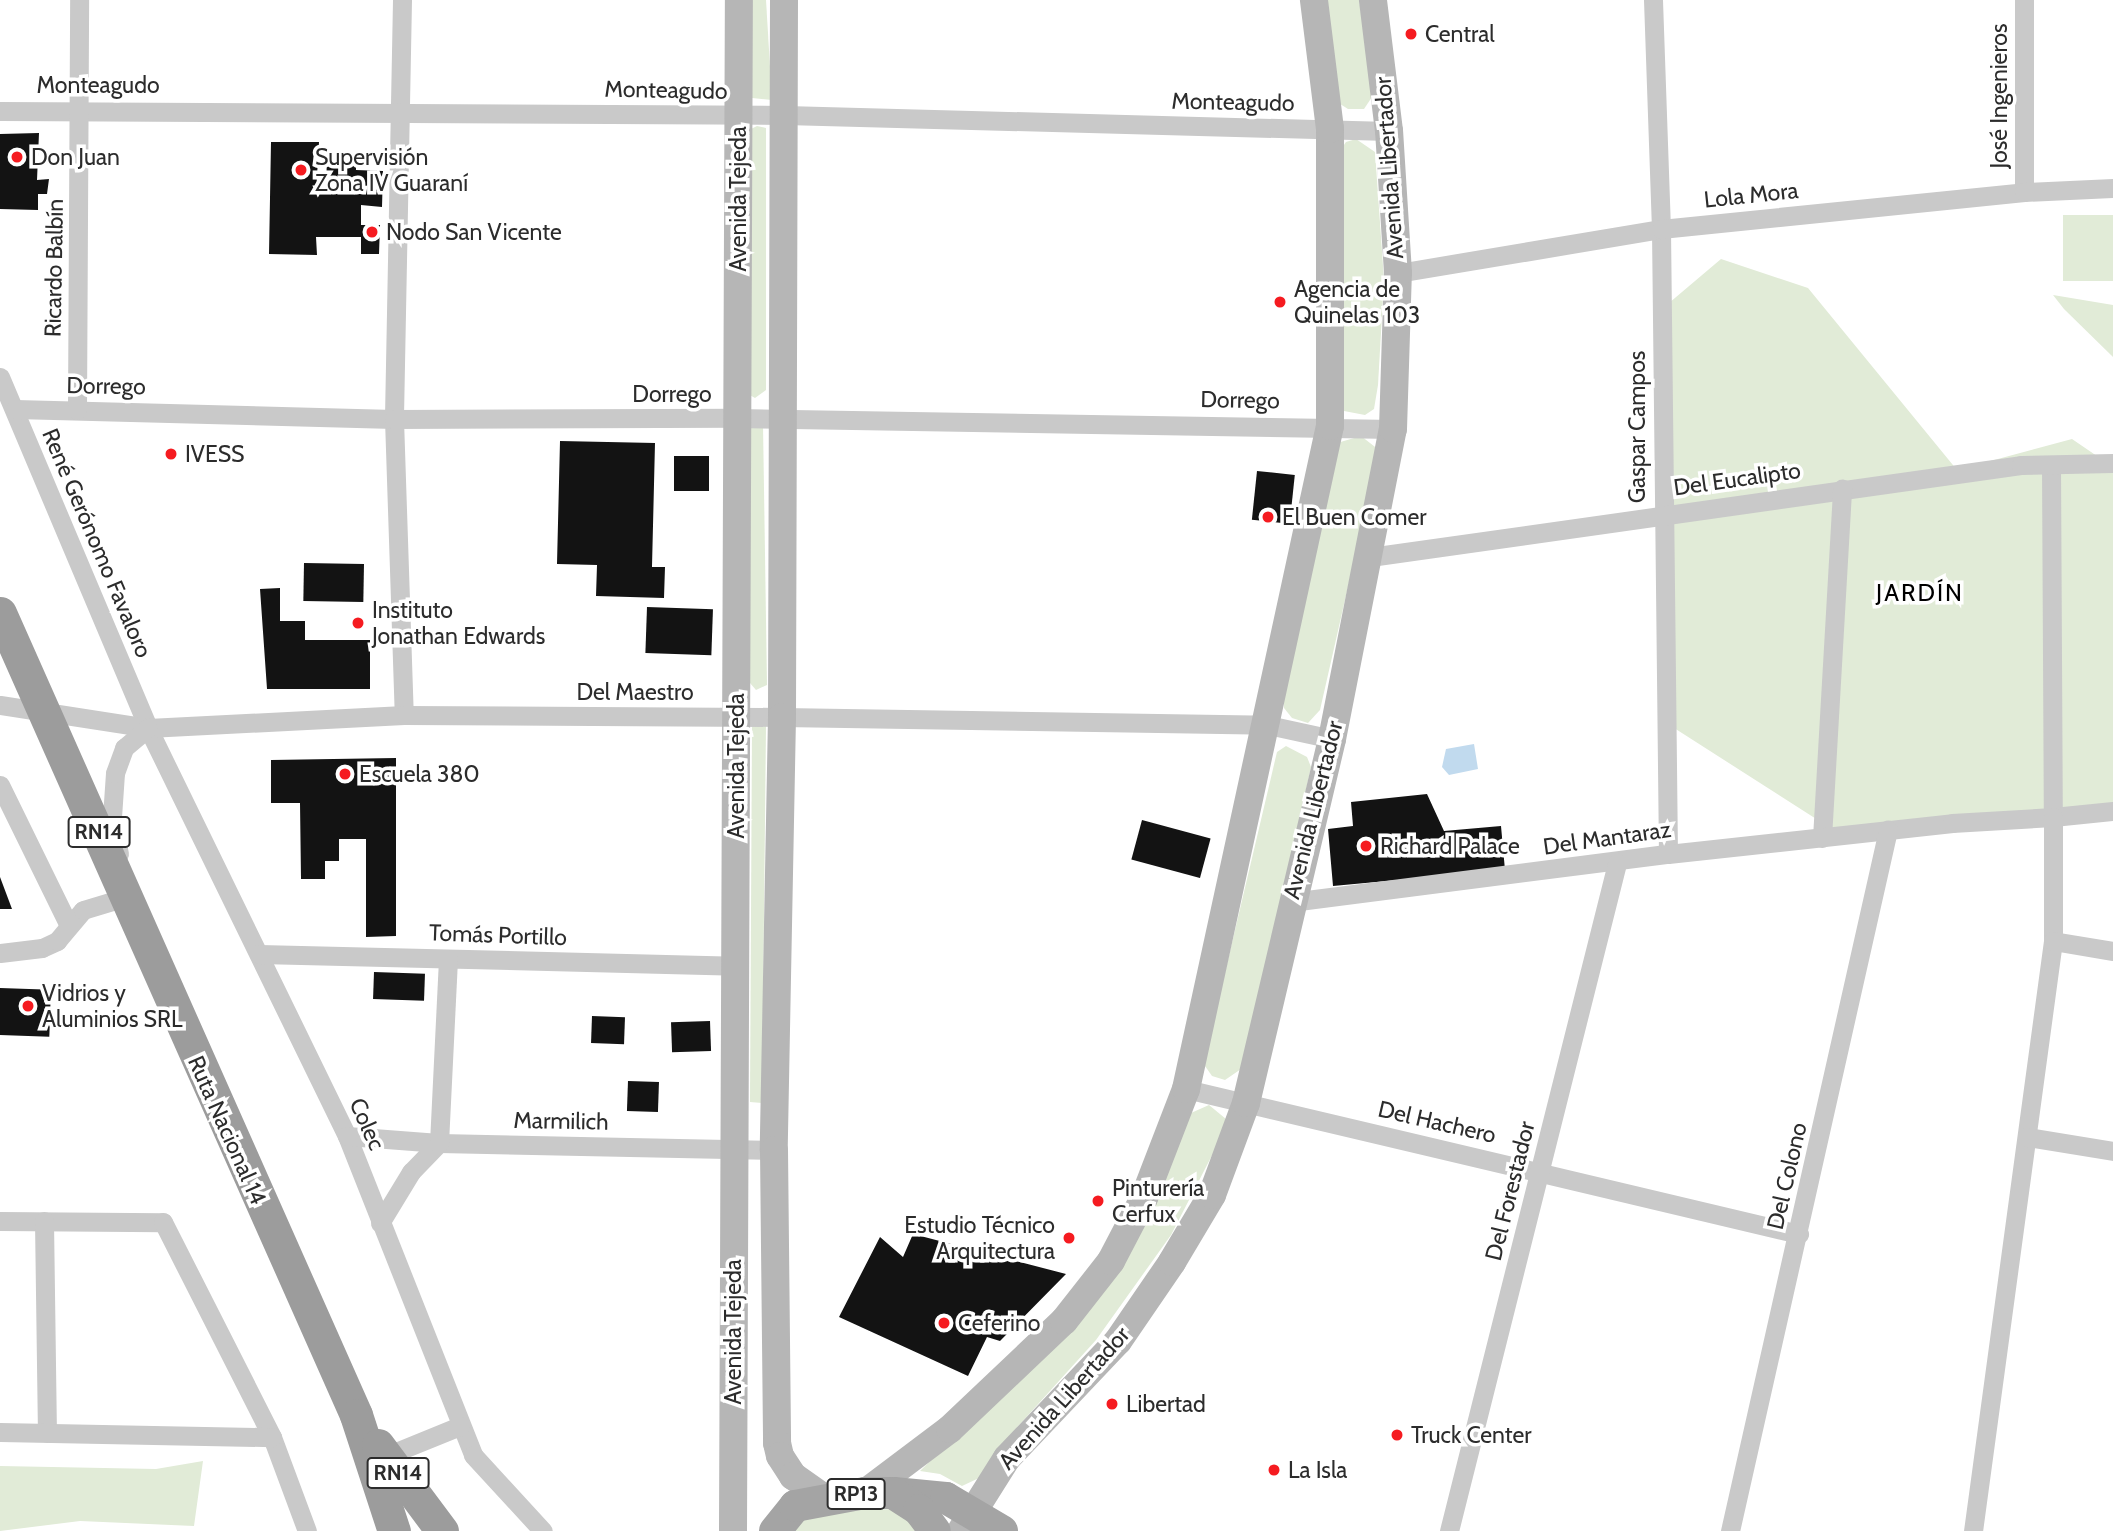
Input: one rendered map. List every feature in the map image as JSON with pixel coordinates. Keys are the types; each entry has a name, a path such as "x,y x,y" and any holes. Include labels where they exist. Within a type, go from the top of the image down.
{"highway":[{"name":"Ruta Nacional 14","path":"0,613 356,1415 394,1531"},
{"name":"Ruta Nacional 14","path":"356,1415 442,1531"}],"main road":[{"name":"Avenida Tejeda","path":"733,1531 739,0"},
{"name":"Avenida Tejeda","path":"784,0 780,419 782,717 774,1150 777,1443 780,1456 793,1476 825,1498"},
{"path":"879,1493 1065,1321 1116,1251 1144,1198 1186,1089 1268,725 1330,426 1330,129 1314,0"},
{"name":"Avenida Libertador","path":"966,1521 1007,1458 1118,1341 1172,1262 1212,1195 1246,1103 1291,902 1332,739 1393,429 1398,273 1389,131 1373,0"},
{"name":"RP13","path":"879,1493 919,1510 935,1531"},
{"name":"RP13","path":"774,1526 795,1506 825,1498 879,1493 946,1498 966,1521 1002,1531"}],"street":[{"name":"Ricardo Balbín","path":"77,410 81,108 79,0"},
{"path":"402,0 394,419 404,715"},
{"name":"Gaspar Campos","path":"1653,0 1661,229 1662,513 1668,854"},
{"name":"José Ingenieros","path":"2024,0 2024,192"},
{"name":"Monteagudo","path":"0,111 81,108 785,115 1389,131"},
{"name":"Lola Mora","path":"1398,273 1661,229 2024,192 2113,188"},
{"name":"René Gerónomo Favaloro","path":"0,377 148,728"},
{"name":"Dorrego","path":"15,409 394,419 737,418 1393,429"},
{"name":"Del Eucalipto","path":"1370,556 1842,489 2051,465 2113,463"},
{"path":"1973,1531 2053,941 2051,465"},
{"path":"1822,838 1842,489"},
{"name":"Del Maestro","path":"0,705 46,715 148,728 404,715 782,717 1268,725 1332,739"},
{"path":"0,953 42,948 57,941 68,924 83,910 125,895 112,817 115,773 124,748 148,728"},
{"name":"Colec","path":"148,728 347,1136 473,1455 543,1531"},
{"path":"0,785 68,924"},
{"name":"Del Mantaraz","path":"1291,902 1617,863 1668,854 1888,830 2113,811"},
{"name":"Del Colono","path":"1730,1531 1888,830"},
{"name":"Del Forestador","path":"1449,1531 1617,863"},
{"path":"2053,941 2113,951"},
{"name":"Tomás Portillo","path":"258,954 736,967"},
{"path":"380,1223 411,1172 439,1143 448,958"},
{"name":"Del Hachero","path":"1186,1089 1799,1234"},
{"name":"Marmilich","path":"347,1136 439,1143 774,1150"},
{"path":"2027,1137 2113,1151"},
{"path":"0,1221 163,1222 272,1437 307,1531"},
{"path":"44,1221 47,1433"},
{"path":"386,1456 460,1426"},
{"path":"0,1433 272,1437"}],"green space":[{"path":"751,0 766,0 772,100 752,98"},
{"path":"1325,0 1359,0 1374,94 1364,109 1348,109 1337,102"},
{"path":"757,126 766,128 766,390 755,398 748,394 749,130"},
{"path":"1356,139 1375,152 1384,280 1378,385 1374,409 1365,415 1344,411 1340,400 1339,152 1346,142"},
{"path":"2063,215 2113,215 2113,281 2063,281"},
{"path":"1721,259 1808,288 1957,470 2072,439 2113,467 2113,804 1835,831 1671,726 1669,303"},
{"path":"2053,295 2113,305 2113,357 2064,309"},
{"path":"763,424 767,685 756,690 750,683 750,427"},
{"path":"1361,436 1379,450 1320,710 1308,723 1292,718 1284,708 1284,699 1337,443"},
{"path":"752,726 766,726 762,1103 750,1102"},
{"path":"1286,746 1307,757 1311,767 1244,1067 1225,1080 1212,1076 1205,1066 1206,1053 1277,752"},
{"path":"1209,1105 1226,1119 1224,1132 1171,1235 1096,1340 1011,1434 979,1478 962,1486 940,1474 920,1471 1103,1291 1191,1113"},
{"path":"203,1461 194,1526 80,1521 0,1531 0,1466 156,1469"},
{"path":"894,1509 920,1531 792,1531 801,1519 819,1511"}],"water":[{"path":"1474,744 1478,769 1449,775 1442,767 1446,749"}],"building":[{"path":"39,133 37,180 49,179 47,194 38,194 38,210 0,209 0,134"},
{"path":"271,142 319,142 316,193 344,194 343,183 326,182 327,161 336,161 336,154 356,154 356,170 383,171 382,207 361,205 361,225 380,225 379,254 361,254 361,237 316,237 317,255 269,254"},
{"path":"560,441 655,443 652,567 665,567 664,598 596,596 597,565 557,564"},
{"path":"674,456 709,456 709,491 674,491"},
{"path":"1257,471 1295,475 1290,524 1252,520"},
{"path":"304,563 364,564 363,602 303,601"},
{"path":"280,588 280,621 305,621 305,640 370,640 370,689 267,689 260,589"},
{"path":"647,607 713,609 711,655 645,653"},
{"path":"396,758 396,936 366,937 366,839 339,839 339,861 325,861 325,879 301,879 300,803 271,803 271,760"},
{"path":"1427,794 1444,831 1501,826 1505,870 1333,886 1328,829 1353,826 1351,802"},
{"path":"1142,820 1211,838 1200,878 1131,860"},
{"path":"0,877 12,909 0,909"},
{"path":"374,972 425,974 424,1001 373,999"},
{"path":"0,988 51,990 49,1037 0,1035"},
{"path":"592,1016 625,1017 624,1044 591,1043"},
{"path":"710,1021 711,1051 672,1052 671,1022"},
{"path":"628,1081 659,1082 658,1112 627,1111"},
{"path":"913,1234 1066,1274 1000,1341 987,1337 968,1376 839,1317 880,1237 903,1257"}],"place":[{"name":"Central","path":"1411,34"},
{"name":"Don Juan","path":"17,157"},
{"name":"Supervisión Zona IV Guaraní","path":"301,170"},
{"name":"Nodo San Vicente","path":"372,232"},
{"name":"Agencia de Quinelas 103","path":"1280,302"},
{"name":"IVESS","path":"171,454"},
{"name":"El Buen Comer","path":"1268,517"},
{"name":"Instituto Jonathan Edwards","path":"358,623"},
{"name":"Escuela 380","path":"345,774"},
{"name":"Richard Palace","path":"1366,846"},
{"name":"Vidrios y Aluminios SRL","path":"28,1006"},
{"name":"Pinturería Cerfux","path":"1098,1201"},
{"name":"Estudio Técnico Arquitectura","path":"1069,1238"},
{"name":"Ceferino","path":"944,1323"},
{"name":"Libertad","path":"1112,1404"},
{"name":"Truck Center","path":"1397,1435"},
{"name":"La Isla","path":"1274,1470"}],"district":[{"name":"JARDÍN","path":"1920,593"}]}
